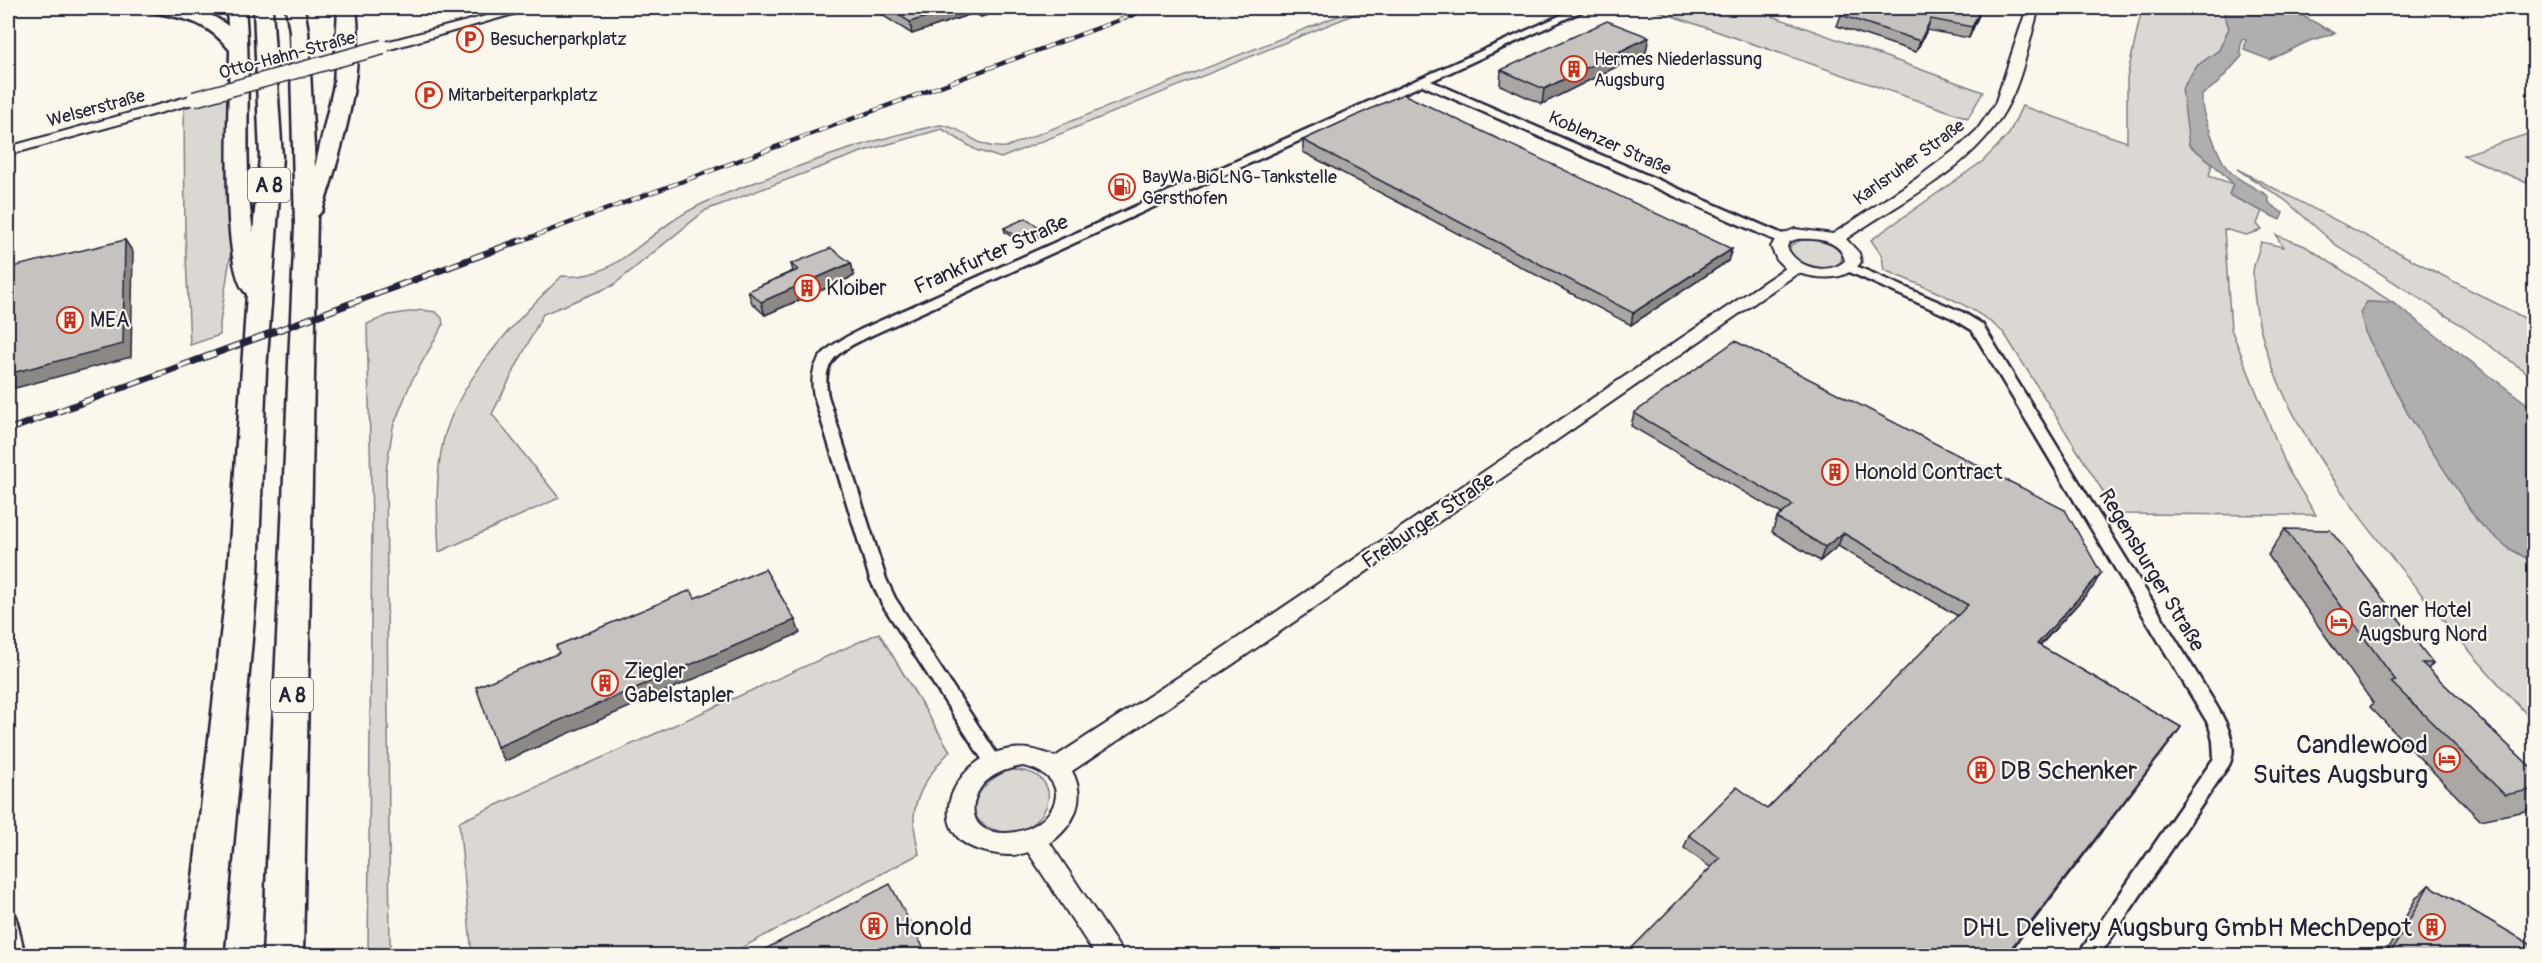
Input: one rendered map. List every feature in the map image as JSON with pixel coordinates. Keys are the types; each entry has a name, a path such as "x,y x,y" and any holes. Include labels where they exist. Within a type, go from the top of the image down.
{"highway":[{"path":"160,8 207,19 224,28 238,48"},
{"path":"236,8 237,140 244,259 260,303"},
{"name":"A 8","path":"203,956 243,574 253,370 271,157 263,8"},
{"name":"A 8","path":"283,956 306,226 299,31 295,8"},
{"path":"306,226 328,163 341,100 349,42 347,8"}],"street":[{"name":"Otto-Hahn-Straße","path":"194,99 529,8"},
{"name":"Frankfurter Straße","path":"993,762 888,600 878,579 821,396 818,376 823,363 835,351 867,332 1584,8"},
{"name":"Karlsruher Straße","path":"1834,240 1959,154 1985,131 2006,93 2033,8"},
{"name":"Koblenzer Straße","path":"1422,81 1783,239"},
{"name":"Welserstraße","path":"8,151 194,99"},
{"path":"1807,234 1834,240 1849,249 1853,256 1849,267 1842,271 1821,273 1797,267 1780,252 1779,247 1783,239 1807,234"},
{"name":"Freiburger Straße","path":"1056,769 1312,599 1797,267"},
{"name":"Regensburger Straße","path":"1849,267 1957,315 1977,327 2217,722 2224,741 2223,760 2087,956"},
{"path":"1023,756 1038,758 1056,769 1067,786 1068,802 1061,817 1050,830 1034,840 1015,845 996,845 980,839 968,829 961,815 960,800 966,785 977,772 993,762 1023,756"},
{"path":"1034,840 1112,956"},
{"path":"8,920 15,956"}],"shaded area":[{"path":"1358,8 1370,8 1001,158 976,150 942,129 864,151 706,210 612,286 543,314 492,414 559,498 439,552 437,510 439,469 443,442 450,419 461,396 491,352 562,276 579,276 610,266 696,207 824,157 893,136 940,125 957,130 986,145 1006,147"},
{"path":"1649,8 1750,8 1983,92 1968,118"},
{"path":"2142,8 2222,8 2229,28 2219,50 2197,66 2189,145 2212,163 2209,176 2233,184 2229,195 2262,211 2257,224 2262,230 2246,235 2224,229 2231,329 2288,470 2316,515 2117,514 2004,333 1962,304 1884,270 1882,256 1871,240 1983,161 2009,134 2022,106 2127,142 2127,78"},
{"path":"2222,8 2243,8 2249,13 2249,8 2288,8 2335,33 2309,41 2270,60 2244,50 2246,40 2242,39 2240,51 2242,56 2218,83 2202,95 2205,118 2224,164 2244,182 2267,195 2270,204 2283,213 2280,220 2229,195 2233,184 2189,145 2182,89 2197,66 2219,50 2229,28"},
{"path":"227,96 226,163 232,245 220,335 190,345 185,233 184,108"},
{"path":"2534,132 2534,186 2463,155"},
{"path":"2237,169 2534,323 2534,378 2461,325 2336,245 2285,200"},
{"path":"2276,235 2305,246 2393,303 2367,302 2508,548 2534,562 2534,722 2485,669 2383,547 2330,475 2306,436 2285,396 2268,355 2257,314 2254,264 2261,242 2283,247"},
{"path":"1801,240 1829,244 1842,255 1840,262 1827,268 1808,265 1800,261 1789,249 1791,245"},
{"path":"2367,302 2393,303 2534,409 2534,562 2508,548 2478,522 2408,414 2365,332 2360,312"},
{"path":"422,310 436,312 442,318 443,325 411,382 393,427 386,471 390,955 368,955 372,520 367,324 389,315"},
{"path":"879,633 950,751 931,774 917,802 914,825 919,854 728,955 552,956 550,949 533,955 472,955 459,822"},
{"path":"1009,770 1030,773 1043,781 1048,793 1046,806 1039,819 1026,828 1011,832 992,829 981,823 975,815 974,806 982,789 990,781"}],"building":[{"path":"887,8 955,8 910,22"},
{"path":"1845,8 1981,8 1972,27 1931,19 1920,41 1841,15"},
{"path":"1607,21 1649,37 1544,89 1501,70"},
{"path":"1403,94 1732,249 1633,313 1303,140"},
{"path":"1026,218 1043,230 1021,240 1004,228"},
{"name":"MEA","path":"125,240 123,344 8,374 8,268"},
{"path":"831,248 851,263 761,302 748,291 798,270 791,264"},
{"name":"DB Schenker","path":"1735,341 2065,510 2101,573 2037,644 2181,727 2005,956 1624,956 1720,858 1689,835 1737,787 1767,809 1968,605 1843,533 1825,547 1777,518 1793,505 1634,413"},
{"path":"2285,529 2330,530 2433,663 2422,663 2535,771 2535,789 2505,795 2391,682 2396,681"},
{"name":"Ziegler Gabelstapler","path":"765,569 795,620 497,747 476,687 559,653 556,646 691,590 695,598"},
{"name":"Honold","path":"890,884 925,951 917,956 752,956"},
{"name":"DHL Delivery Augsburg GmbH MechDepot","path":"2429,885 2535,947 2535,956 2389,956"}],"railway":[{"path":"518,242 1152,8"},
{"path":"8,430 522,240"}],"place":[{"name":"Besucherparkplatz","path":"470,39"},
{"name":"Hermes Niederlassung Augsburg","path":"1574,69"},
{"name":"Mitarbeiterparkplatz","path":"429,95"},
{"name":"BayWa BioLNG-Tankstelle Gersthofen","path":"1122,187"},
{"name":"Kloiber","path":"807,288"},
{"name":"MEA","path":"70,320"},
{"name":"Honold Contract","path":"1835,472"},
{"name":"Garner Hotel Augsburg Nord","path":"2339,622"},
{"name":"Ziegler Gabelstapler","path":"605,683"},
{"name":"Candlewood Suites Augsburg","path":"2447,759"},
{"name":"DB Schenker","path":"1981,770"},
{"name":"Honold","path":"874,926"},
{"name":"DHL Delivery Augsburg GmbH MechDepot","path":"2432,927"}]}
